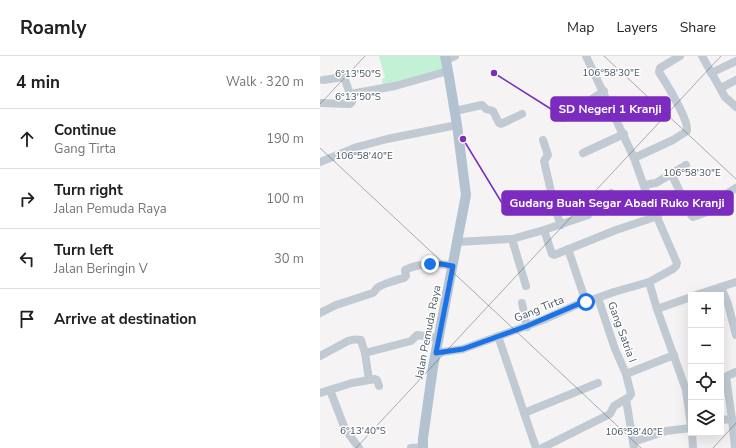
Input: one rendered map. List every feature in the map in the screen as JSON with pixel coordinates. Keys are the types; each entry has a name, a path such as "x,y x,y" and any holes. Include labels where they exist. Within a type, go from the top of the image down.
{"main road":[{"name":"Jalan Pemuda Raya","path":"423,447 432,374 466,195 458,125 448,71 448,57"}],"street":[{"path":"544,230 553,255 616,230 658,216 645,188 624,134 586,56"},
{"path":"634,158 673,140 687,131 688,126 684,117 660,72 660,68 680,56"},
{"path":"702,56 725,97 736,107"},
{"path":"712,72 736,60"},
{"path":"350,94 395,86 448,71"},
{"path":"320,103 350,104 352,102 344,77 323,80"},
{"path":"721,88 736,80"},
{"path":"563,118 604,91"},
{"path":"455,111 482,105 486,109 493,111 501,124 522,114"},
{"path":"320,162 357,146 458,125"},
{"path":"583,153 624,134"},
{"path":"543,140 548,155 544,161 555,209 561,225"},
{"path":"611,193 617,204 686,165"},
{"path":"672,173 693,217 722,206 720,198 736,188"},
{"path":"458,242 512,239 561,225 588,215"},
{"name":"Gang Tirta","path":"436,353 463,349 527,326 576,305 649,282 673,269 677,263 658,216"},
{"path":"512,239 526,286"},
{"path":"568,250 586,302"},
{"path":"320,313 336,305 373,293 378,287 404,278 406,276 405,270 410,267 435,264 453,266"},
{"path":"649,282 674,355 688,387"},
{"path":"705,292 736,282"},
{"path":"721,287 728,304 736,335"},
{"name":"Gang Satria I","path":"598,298 615,349 626,374 631,394 626,399"},
{"path":"657,309 688,298"},
{"path":"522,303 527,326"},
{"path":"365,353 411,341 417,335 439,338"},
{"path":"498,336 536,448"},
{"path":"320,356 353,339 361,340 365,353 369,380"},
{"path":"626,374 674,355"},
{"path":"735,448 726,377 736,372"},
{"path":"320,393 352,383 375,379 377,380 379,386"},
{"path":"524,413 598,383"},
{"path":"330,390 345,429 359,448"},
{"path":"542,448 610,414 614,406 626,399 634,445 666,431 688,427"},
{"path":"724,420 732,419"},
{"path":"692,436 693,448"},
{"path":"411,448 423,447"}],"green space":[{"path":"379,56 443,56 446,70 383,87 382,79 385,78"}],"place":[{"name":"SD Negeri 1 Kranji","path":"494,73"},
{"name":"Gudang Buah Segar Abadi Ruko Kranji","path":"463,139"}],"route":[{"path":"430,264 453,266 436,353 463,349 510,333 586,302"}]}
